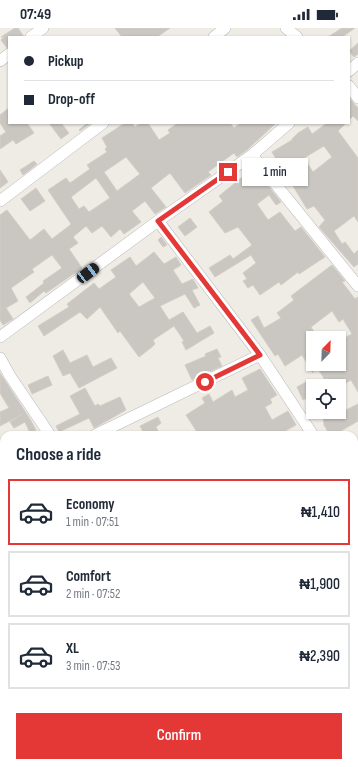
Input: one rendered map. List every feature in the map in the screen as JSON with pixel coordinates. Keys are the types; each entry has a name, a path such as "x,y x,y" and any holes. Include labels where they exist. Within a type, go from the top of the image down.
{"street":[{"path":"32,36 43,28"},
{"path":"215,36 225,28"},
{"path":"286,28 296,36"},
{"path":"350,70 358,63"},
{"path":"350,87 358,98"},
{"path":"0,201 102,124"},
{"path":"0,337 158,221 252,155 288,124"},
{"path":"252,155 358,286"},
{"path":"158,221 260,355 310,431"},
{"path":"103,431 260,355"},
{"path":"0,358 10,376 47,431"}],"building":[{"path":"15,28 18,28 23,36 8,36 7,48 1,40 4,37 1,37"},
{"path":"115,28 170,28 158,36 121,36"},
{"path":"342,28 355,28 343,36 330,36"},
{"path":"358,43 358,54 354,57 350,50"},
{"path":"350,99 358,108 358,121 353,116 350,119"},
{"path":"8,109 8,124 28,124 34,133 16,144 13,140 0,149 0,136 6,132 0,123 0,115"},
{"path":"50,124 62,124 69,133 61,139"},
{"path":"86,124 90,124 80,131 79,130"},
{"path":"123,124 133,124 135,127 140,124 149,124 159,140 170,133 168,130 177,124 231,124 234,128 240,124 275,124 248,149 237,157 234,153 208,172 211,175 185,193 170,173 151,188 166,207 155,214 145,201 132,211 141,222 124,234 120,229 111,237 102,226 92,233 86,226 73,237 78,243 69,249 82,268 46,293 44,291 30,303 26,297 44,283 43,281 62,268 52,255 32,269 34,272 11,288 18,301 6,308 13,319 3,325 0,320 0,215 7,210 30,240 44,229 52,239 71,224 48,190 66,178 70,183 90,169 87,165 107,152 105,149 107,147 102,138","holes":["126,157 140,174 117,191 104,172","96,178 110,198 89,212 84,206 79,209 71,197"]},
{"path":"326,124 345,124 338,131 358,158 358,222 354,216 334,231 342,244 345,242 354,254 358,250 358,264 354,267 319,227 325,220 314,206 307,209 290,181 285,184 280,179 286,176 272,152 292,140 298,133 308,127 312,134","holes":["324,146 332,157 313,172 304,158"]},
{"path":"34,161 37,164 23,175 20,170"},
{"path":"0,170 8,182 0,188"},
{"path":"251,170 255,175 258,173 281,202 276,205 269,195 257,204 268,220 280,212 295,231 301,227 325,257 299,274 298,272 281,285 279,282 260,295 253,285 248,288 243,281 247,279 243,273 256,263 251,255 215,277 209,268 230,255 233,259 252,245 238,227 225,233 209,212 223,201 219,196"},
{"path":"36,188 45,201 30,211 21,199"},
{"path":"190,218 197,227 185,236 178,227"},
{"path":"161,237 167,245 163,247 158,240"},
{"path":"154,252 164,264 176,257 181,265 173,270 182,284 193,279 198,288 192,290 200,305 194,308 185,294 160,306 169,320 183,312 197,333 210,326 214,333 186,350 182,342 184,341 174,326 153,340 155,344 139,357 120,331 118,333 100,307 87,319 80,312 44,336 38,326 69,307 67,304 94,283 99,289 116,277 111,270 130,257 136,266","holes":["143,282 155,298 139,307 129,294"]},
{"path":"332,265 345,281 342,282 355,299 358,297 358,392 351,380 346,383 346,379 324,379 319,371 346,371 346,337 352,334 343,319 339,322 332,311 311,327 314,331 306,331 306,362 302,355 285,366 278,354 275,356 251,320 258,316 264,328 281,318 277,313 294,300 291,296"},
{"path":"217,349 221,357 218,358 222,366 192,380 185,365 206,356 205,354"},
{"path":"63,350 70,363 87,355 93,367 111,358 117,368 79,388 70,373 63,376 53,356"},
{"path":"260,369 277,395 270,399 272,403 265,407 272,420 288,411 296,425 285,431 196,431 186,415 205,403 202,398 209,394 213,402 232,390 235,397 248,390 242,378"},
{"path":"0,373 36,430 29,431 25,422 14,428 10,422 21,415 0,426 0,412 9,408 0,393"},
{"path":"48,376 52,385 32,394 28,385"},
{"path":"306,382 306,398 303,400 297,387"},
{"path":"85,388 95,406 98,404 100,406 120,397 126,410 94,428 89,418 58,431 56,426 80,414 70,396"},
{"path":"358,404 358,421 341,431 328,431 324,425 324,419 346,419 346,410"},
{"path":"158,417 161,423 156,427 158,431 143,431 140,426"}],"route":[{"path":"205,382 260,355 158,221 228,172"}]}
